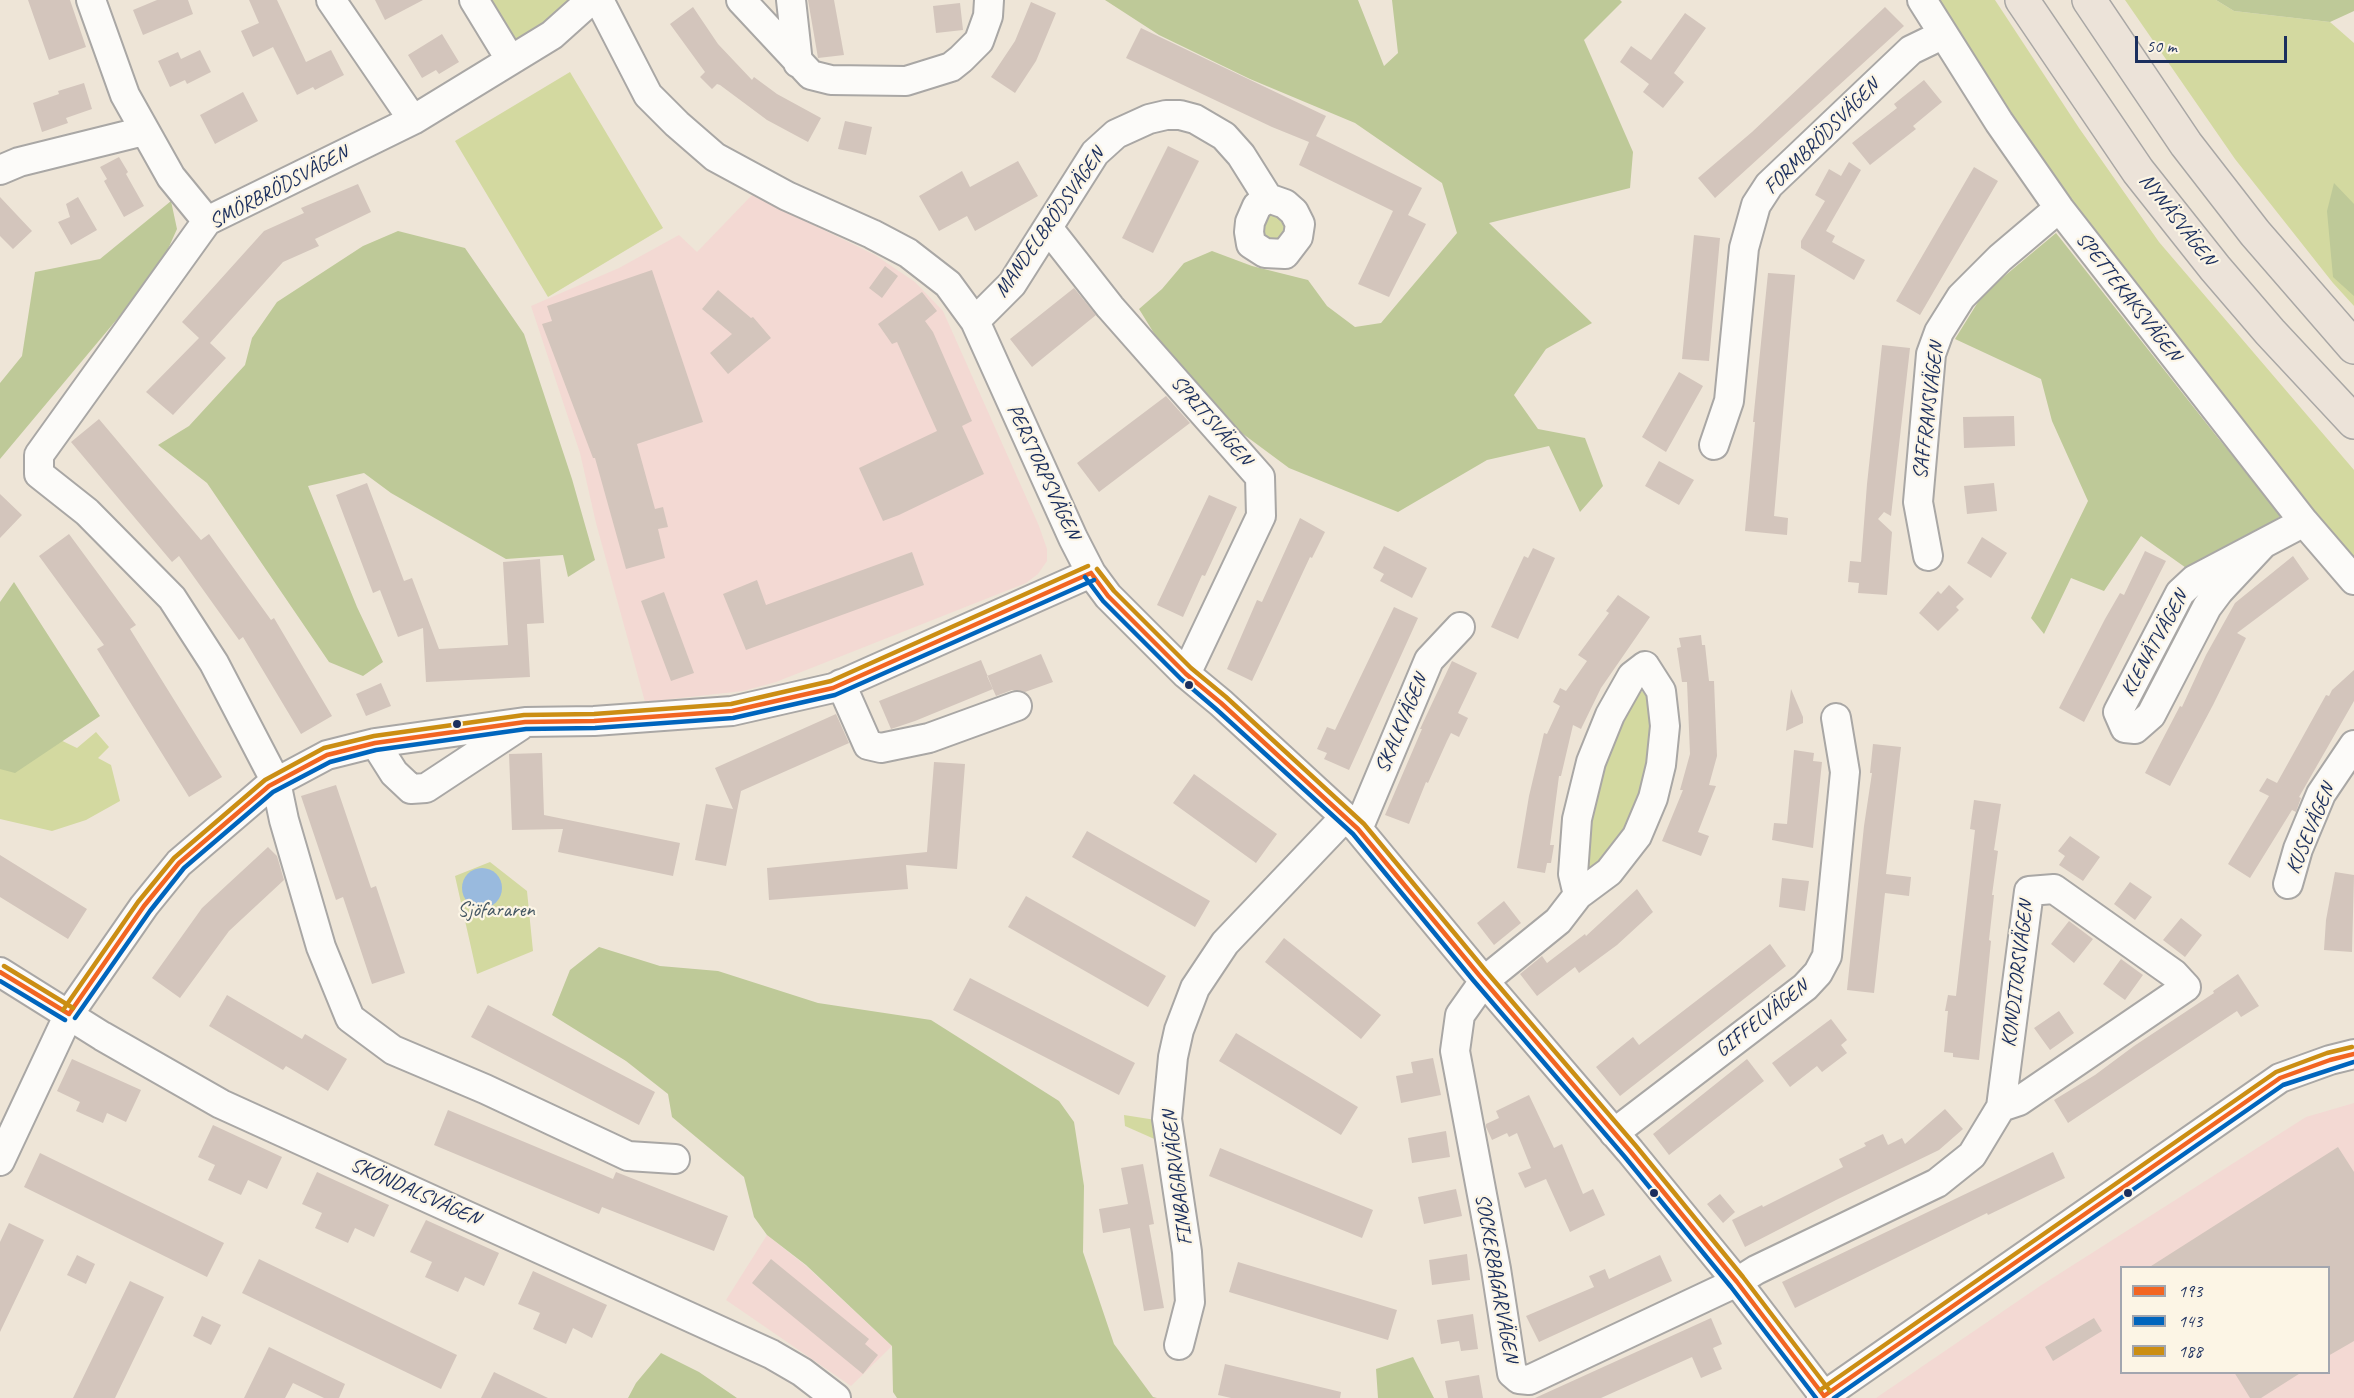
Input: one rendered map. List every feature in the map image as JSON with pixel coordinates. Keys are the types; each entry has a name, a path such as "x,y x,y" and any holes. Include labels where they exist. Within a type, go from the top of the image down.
{"highway":[{"name":"NYNÄSVÄGEN","path":"2022,0 2138,171 2215,268 2270,332 2354,422"},
{"path":"2089,0 2186,144 2255,233 2341,327 2354,347"},
{"path":"2270,332 2354,447"}],"street":[{"path":"91,0 125,95 171,177 207,221"},
{"path":"331,0 413,120"},
{"path":"474,0 510,59"},
{"name":"SMÖRBRÖDSVÄGEN","path":"276,782 214,663 172,598 87,512 39,474 39,455 207,221 413,120 552,35 591,0"},
{"name":"PERSTORPSVÄGEN","path":"599,0 648,94 677,124 715,157 787,196 872,234 908,253 948,284 975,321 1073,538 1091,573 1107,597 1186,674 1221,703 1351,824 1614,1133 1737,1282 1823,1397"},
{"path":"741,0 811,75 831,80 906,81 951,67 978,41 988,16 989,0"},
{"path":"791,0 798,63"},
{"name":"SPETTEKAKSVÄGEN","path":"1922,0 1999,122 2059,208 2304,522 2354,580"},
{"name":"FORMBRÖDSVÄGEN","path":"1714,444 1729,401 1744,248 1756,205 1769,185 1911,50 1942,35"},
{"name":"MANDELBRÖDSVÄGEN","path":"975,321 1012,284 1095,153 1116,134 1149,119 1180,115 1195,119 1224,136 1241,155 1268,198"},
{"path":"0,170 19,162 144,131"},
{"name":"SAFFRANSVÄGEN","path":"1928,556 1918,502 1931,354 1939,332 1961,297 2000,258 2059,208"},
{"name":"SPRITSVÄGEN","path":"1048,228 1110,307 1260,477 1261,516 1186,674"},
{"name":"KLENÄTVÄGEN","path":"2262,545 2218,591 2207,607 2151,715 2135,729 2125,728 2118,712 2180,593 2194,580 2304,522"},
{"path":"0,1161 69,1014 144,906 179,863 260,793 276,782 327,755 375,743 525,722 594,721 732,711 841,684 1091,573"},
{"name":"SKALKVÄGEN","path":"1351,824 1429,660 1460,627"},
{"path":"1484,981 1558,921 1578,895 1609,872 1636,836 1653,798 1661,765 1665,726 1661,691 1645,666 1632,676 1610,715 1591,762 1577,819 1573,874 1578,895"},
{"path":"841,684 868,745 881,748 929,738 1017,706"},
{"name":"GIFFELVÄGEN","path":"1614,1133 1805,987 1818,974 1827,956 1845,772 1836,718"},
{"path":"375,743 394,773 411,789 426,788 476,757 525,722"},
{"name":"KUSEVÄGEN","path":"2288,884 2298,849 2321,794 2354,745"},
{"path":"276,782 284,820 321,947 350,1018 393,1050 485,1089 628,1156 675,1159"},
{"name":"FINBAGARVÄGEN","path":"1179,1345 1190,1302 1187,1252 1167,1119 1173,1057 1179,1030 1195,988 1225,943 1351,824"},
{"name":"KONDITORSVÄGEN","path":"1737,1282 1756,1270 1937,1183 1972,1155 2001,1107 2029,891 2054,889 2174,974 2186,987 2019,1101 2001,1107"},
{"name":"SKÖNDALSVÄGEN","path":"0,972 102,1036 221,1104 771,1354 802,1372 836,1398"},
{"name":"SOCKERBAGARVÄGEN","path":"1484,981 1460,1015 1455,1052 1496,1269 1512,1373 1519,1379 1529,1380 1737,1282"},
{"path":"1823,1397 2280,1078 2354,1054"},
{"path":"2250,1100 2354,1071"}],"shaded area":[{"path":"752,195 875,255 915,282 943,311 1039,526 1047,549 1047,561 1038,574 1026,583 776,682 743,691 645,702 596,523 580,453 531,306 619,268 679,235 697,252"},
{"path":"2354,1103 2354,1398 1876,1398 2040,1286 2306,1117"},
{"path":"767,1235 806,1266 892,1346 851,1386 726,1300"}],"green space":[{"path":"476,0 571,0 567,11 506,48"},
{"path":"1105,0 1358,0 1384,66 1398,53 1392,0 1620,0 1622,2 1584,40 1633,152 1630,188 1489,223 1592,323 1546,349 1514,395 1538,429 1585,438 1603,486 1580,512 1549,446 1487,460 1398,512 1289,468 1208,408 1165,351 1139,309 1162,289 1184,263 1212,251 1252,266 1308,280 1327,306 1355,327 1381,323 1457,233 1442,183 1355,123 1250,79 1159,35"},
{"path":"1938,0 1995,0 2079,128 2159,242 2354,470 2354,557 2217,397 2015,125"},
{"path":"2125,0 2216,0 2234,11 2330,22 2354,43 2354,306 2333,283 2235,159"},
{"path":"2216,0 2354,0 2354,11 2330,22 2234,11"},
{"path":"570,72 663,228 548,297 455,141"},
{"path":"2334,183 2354,204 2354,296 2333,277 2327,211"},
{"path":"171,201 177,229 159,269 0,459 0,383 22,356 35,272 100,259"},
{"path":"1272,212 1289,222 1283,242 1263,241 1259,221"},
{"path":"398,231 465,248 524,334 572,479 595,560 568,577 563,555 506,559 391,493 364,473 308,486 357,607 383,662 363,676 329,662 207,483 158,445 189,426 245,365 252,338 277,302 363,246"},
{"path":"2056,233 2282,515 2237,548 2189,570 2141,536 2104,591 2071,578 2044,634 2031,618 2088,501 2052,421 2041,379 1955,339 1983,294"},
{"path":"14,582 100,716 15,773 0,769 0,602"},
{"path":"1642,691 1651,702 1653,738 1648,768 1633,818 1591,878 1582,861 1610,740 1636,694"},
{"path":"96,732 109,747 98,758 111,765 120,801 86,820 52,831 0,819 0,744 48,734 77,748"},
{"name":"Sjöfararen","path":"490,862 527,891 533,951 477,974 455,876"},
{"path":"599,947 660,966 718,971 818,1003 931,1020 1059,1101 1074,1122 1084,1186 1083,1252 1114,1344 1153,1397 1157,1398 897,1398 893,1392 892,1346 806,1265 767,1235 754,1217 744,1177 672,1117 668,1094 626,1061 552,1015 570,970"},
{"path":"1124,1115 1162,1121 1168,1145 1125,1126"},
{"path":"661,1353 699,1372 737,1398 628,1398 636,1383"},
{"path":"1413,1357 1434,1398 1378,1398 1376,1369"}],"water":[{"path":"482,868 496,874 502,888 496,902 482,908 468,902 462,888 468,874"}],"building":[{"path":"28,0 70,0 86,47 49,60"},
{"path":"157,0 188,0 193,14 143,35 133,10"},
{"path":"249,0 277,0 306,62 331,50 344,75 315,90 313,87 297,95 273,47 253,57 241,31 259,23"},
{"path":"375,0 423,0 385,20"},
{"path":"808,0 834,0 844,55 818,58"},
{"path":"1031,2 1056,13 1036,61 1015,93 991,77 1015,41"},
{"path":"960,3 963,30 936,33 933,6"},
{"path":"693,7 718,44 752,80 754,77 777,94 821,118 808,142 767,120 720,85 717,84 712,89 700,77 705,72 670,24"},
{"path":"1885,7 1904,26 1715,198 1698,178 1752,132"},
{"path":"1685,13 1706,28 1674,73 1684,82 1663,108 1643,92 1649,84 1620,62 1631,46 1651,60"},
{"path":"1141,28 1326,116 1316,136 1422,188 1408,215 1426,224 1389,297 1358,284 1393,211 1299,165 1309,142 1272,127 1126,58"},
{"path":"442,34 459,62 439,74 436,70 422,78 408,55"},
{"path":"200,50 211,72 187,84 185,80 170,87 158,61 178,52 181,59"},
{"path":"1924,80 1942,102 1913,126 1916,129 1870,165 1852,143 1897,108 1894,104"},
{"path":"84,83 92,109 66,118 68,123 42,132 33,103 59,94 58,91"},
{"path":"243,92 258,121 215,144 200,115"},
{"path":"845,121 872,127 866,155 838,149"},
{"path":"1168,146 1199,161 1153,253 1122,238"},
{"path":"119,157 144,206 124,217 104,181 107,179 100,167"},
{"path":"1018,161 1038,196 975,231 967,216 939,231 919,196 962,171 970,187"},
{"path":"1849,162 1861,170 1826,231 1835,236 1832,242 1865,260 1854,280 1801,248 1801,241 1825,201 1815,195 1829,169 1841,176"},
{"path":"1974,167 1998,181 1920,315 1896,301"},
{"path":"358,184 371,212 315,239 319,246 283,262 210,343 226,358 173,415 146,392 199,338 182,322 264,231 304,213 301,208"},
{"path":"0,197 32,231 13,249 0,236"},
{"path":"78,197 97,230 71,245 58,222 70,217 66,204"},
{"path":"1694,235 1720,238 1709,361 1682,359"},
{"path":"885,266 898,276 882,298 869,288"},
{"path":"652,270 703,422 637,444 655,509 663,507 668,527 658,529 665,558 626,569 595,458 593,458 542,324 552,321 547,306"},
{"path":"1768,273 1795,275 1774,516 1788,518 1787,535 1745,531"},
{"path":"1074,288 1096,315 1032,367 1010,339"},
{"path":"718,290 751,318 753,317 771,338 728,374 710,353 732,334 702,309"},
{"path":"922,292 937,311 925,321 933,332 972,421 962,426 984,474 883,521 859,468 937,431 897,342 892,344 878,324"},
{"path":"1882,345 1910,348 1891,516 1884,512 1878,519 1892,532 1887,595 1858,593 1859,583 1848,582 1850,561 1861,562"},
{"path":"1679,372 1703,386 1666,452 1642,437"},
{"path":"1166,396 1190,423 1099,492 1077,463"},
{"path":"2014,416 2015,446 1964,448 1963,417"},
{"path":"99,419 201,540 209,534 271,620 274,618 332,716 301,734 243,637 239,640 179,556 172,562 71,442"},
{"path":"1659,461 1694,480 1679,505 1645,486"},
{"path":"367,483 404,581 412,578 439,649 508,645 503,562 540,559 544,623 527,624 530,677 426,682 423,628 398,637 380,590 373,593 336,495"},
{"path":"1994,483 1997,511 1967,514 1964,486"},
{"path":"0,494 22,515 0,538"},
{"path":"1209,495 1237,507 1183,617 1157,605"},
{"path":"1300,518 1325,532 1312,558 1310,557 1252,681 1227,669 1257,600 1262,602"},
{"path":"69,534 136,625 130,629 222,777 189,797 97,649 104,645 39,556"},
{"path":"1982,537 2007,553 1991,578 1967,563"},
{"path":"1384,546 1427,568 1412,598 1380,581 1384,574 1373,568"},
{"path":"1533,548 1555,558 1518,639 1491,627 1524,556 1528,558"},
{"path":"2145,551 2166,561 2084,722 2059,708 2105,619 2120,593 2124,595"},
{"path":"912,552 924,585 746,650 723,594 757,580 766,605"},
{"path":"2293,556 2309,579 2237,633 2246,638 2170,786 2145,773 2180,706 2182,707 2206,655 2235,603"},
{"path":"1949,585 1964,599 1956,607 1959,610 1938,631 1919,613 1938,591 1941,594"},
{"path":"664,592 694,673 671,681 641,601"},
{"path":"1618,595 1650,617 1601,688 1581,729 1573,725 1561,776 1559,776 1550,845 1554,845 1551,863 1547,863 1545,873 1517,868 1529,796 1544,733 1547,734 1560,706 1553,702 1560,688 1566,691 1587,661 1578,655 1609,613 1606,611"},
{"path":"1394,607 1418,618 1349,770 1324,759 1327,753 1317,749 1327,727 1335,730"},
{"path":"1701,635 1702,645 1705,645 1709,681 1714,681 1717,756 1709,785 1716,786 1698,832 1709,836 1701,856 1662,841 1683,790 1680,790 1690,754 1687,682 1682,682 1677,648 1681,647 1679,638"},
{"path":"1041,654 1053,682 1025,692 1012,690 996,696 987,676"},
{"path":"981,660 993,689 891,729 879,701"},
{"path":"1452,661 1477,673 1458,713 1468,718 1459,737 1451,733 1428,783 1426,782 1409,824 1385,815 1422,729 1420,729"},
{"path":"2354,670 2354,701 2299,797 2301,798 2296,812 2292,810 2250,878 2228,864 2269,796 2259,791 2267,778 2277,783 2326,695 2329,696 2332,690"},
{"path":"381,683 391,706 366,716 356,694"},
{"path":"1791,689 1803,717 1803,723 1786,731"},
{"path":"836,714 849,743 741,791 726,866 695,860 706,804 733,809 715,768"},
{"path":"1873,744 1901,747 1886,874 1911,877 1909,896 1885,893 1874,993 1847,990 1864,826 1872,773 1870,773"},
{"path":"1794,750 1814,753 1813,761 1822,762 1813,848 1772,840 1774,823 1787,824"},
{"path":"542,753 544,815 680,843 673,876 558,852 563,829 512,830 509,754"},
{"path":"934,762 965,764 957,869 906,865 908,889 769,900 767,868 927,852"},
{"path":"1194,774 1277,834 1256,863 1173,803"},
{"path":"336,785 371,888 376,886 405,973 372,984 343,897 336,900 301,796"},
{"path":"1974,800 2001,804 1994,850 1998,851 1992,895 1994,895 1989,940 1991,941 1979,1060 1953,1057 1953,1053 1944,1052 1948,1011 1945,1011 1948,995 1956,996 1975,830 1970,829"},
{"path":"1087,831 1210,901 1195,927 1072,857"},
{"path":"2070,836 2100,857 2083,881 2059,865 2065,856 2058,851"},
{"path":"268,847 277,856 284,880 229,931 180,998 152,978 202,908"},
{"path":"0,855 87,909 68,939 0,897"},
{"path":"2335,872 2354,875 2352,952 2324,950 2326,920"},
{"path":"1782,878 1809,881 1805,911 1779,907"},
{"path":"2130,882 2152,897 2135,920 2114,904"},
{"path":"1637,889 1653,912 1617,945 1579,973 1575,967 1537,996 1520,974 1542,956 1547,963 1585,934 1586,936"},
{"path":"1026,896 1166,976 1148,1007 1008,927"},
{"path":"1504,901 1521,923 1494,945 1477,923"},
{"path":"2181,918 2202,935 2185,957 2163,940"},
{"path":"2069,921 2093,939 2074,963 2051,944"},
{"path":"1284,938 1381,1015 1361,1039 1265,962"},
{"path":"1770,944 1786,966 1620,1096 1596,1067 1633,1037 1639,1045"},
{"path":"2121,959 2143,975 2125,1000 2103,984"},
{"path":"2238,974 2259,1006 2241,1017 2237,1011 2068,1123 2054,1100 2095,1075"},
{"path":"970,978 1135,1063 1119,1095 953,1010"},
{"path":"227,995 302,1039 305,1034 347,1059 328,1091 286,1066 283,1070 209,1026"},
{"path":"488,1005 655,1092 639,1125 471,1037"},
{"path":"2059,1011 2074,1033 2050,1050 2034,1028"},
{"path":"1831,1019 1847,1040 1841,1045 1847,1053 1822,1072 1817,1066 1790,1087 1772,1063"},
{"path":"1236,1033 1358,1107 1341,1135 1219,1061"},
{"path":"1433,1058 1441,1095 1401,1103 1396,1076 1413,1073 1411,1062"},
{"path":"72,1059 141,1090 126,1122 107,1113 103,1123 76,1111 80,1102 57,1091"},
{"path":"1747,1059 1764,1081 1669,1155 1653,1134"},
{"path":"1529,1095 1554,1148 1562,1144 1583,1194 1593,1189 1605,1215 1570,1232 1546,1179 1525,1188 1518,1173 1531,1168 1517,1133 1509,1137 1507,1133 1492,1140 1486,1127 1486,1124 1499,1118 1496,1111"},
{"path":"1945,1109 1963,1129 1939,1150 1745,1247 1732,1220 1843,1167 1839,1159 1866,1146 1864,1143 1883,1134 1888,1145 1902,1138 1905,1144"},
{"path":"448,1110 613,1179 616,1172 728,1216 714,1251 602,1207 599,1214 434,1145"},
{"path":"213,1125 282,1157 267,1189 248,1180 241,1195 208,1180 215,1165 198,1157"},
{"path":"1446,1131 1450,1157 1412,1163 1408,1138"},
{"path":"2338,1147 2354,1172 2354,1341 2330,1355 2330,1266 2151,1266"},
{"path":"1220,1148 1373,1210 1362,1238 1209,1176"},
{"path":"2053,1152 2065,1178 1988,1215 1987,1213 1795,1308 1782,1282"},
{"path":"40,1153 224,1243 207,1277 24,1187"},
{"path":"1143,1164 1154,1224 1149,1225 1164,1308 1144,1311 1130,1228 1103,1233 1099,1209 1128,1204 1121,1168"},
{"path":"317,1172 389,1205 374,1237 355,1228 348,1243 315,1228 322,1213 302,1204"},
{"path":"1456,1189 1462,1216 1424,1224 1418,1197"},
{"path":"1720,1194 1735,1212 1723,1223 1707,1204"},
{"path":"426,1220 499,1253 484,1286 465,1277 458,1292 425,1277 432,1262 410,1252"},
{"path":"9,1223 44,1240 0,1332 0,1242"},
{"path":"1467,1254 1470,1280 1432,1285 1429,1260"},
{"path":"77,1255 95,1264 86,1284 67,1275"},
{"path":"1660,1255 1672,1281 1539,1342 1526,1316 1594,1287 1589,1276 1605,1269 1609,1279"},
{"path":"259,1259 457,1355 441,1389 242,1293"},
{"path":"771,1259 869,1339 865,1344 878,1355 863,1374 752,1283"},
{"path":"1238,1262 1397,1310 1388,1340 1229,1292"},
{"path":"533,1271 607,1305 592,1338 573,1328 566,1344 533,1329 540,1313 518,1304"},
{"path":"130,1281 164,1297 115,1398 73,1398"},
{"path":"1473,1314 1478,1349 1461,1351 1459,1341 1441,1344 1437,1320"},
{"path":"202,1316 221,1325 211,1345 193,1336"},
{"path":"1711,1318 1722,1344 1713,1348 1722,1369 1701,1378 1692,1357 1601,1398 1535,1398"},
{"path":"2094,1318 2102,1331 2053,1361 2045,1347"},
{"path":"269,1347 345,1384 339,1398 324,1398 293,1383 285,1398 244,1398"},
{"path":"1225,1364 1341,1392 1340,1398 1231,1398 1218,1395"},
{"path":"494,1372 548,1398 481,1398"},
{"path":"2235,1374 2299,1374 2261,1398 2250,1398"},
{"path":"1479,1375 1483,1398 1448,1398 1445,1381"}],"transit line":[{"name":"188","path":"63,1010 138,902 174,858 265,780 324,748 374,736 524,715 594,714 731,704 831,681 1088,566"},
{"name":"188","path":"1097,569 1114,591 1191,668 1226,697 1364,824 1636,1146 1743,1277 1830,1391"},
{"name":"193","path":"1091,573 1108,596 1186,674 1221,703 1358,829 1630,1151 1737,1282 1824,1396"},
{"name":"193","path":"69,1014 144,906 179,863 269,786 327,755 375,743 525,722 594,721 732,711 833,688 1091,573"},
{"name":"143","path":"1085,577 1103,601 1181,679 1353,834 1473,980 1624,1156 1731,1287 1816,1398"},
{"name":"143","path":"75,1018 150,911 184,868 273,792 330,762 376,750 526,729 595,728 733,718 835,695 1094,580"},
{"name":"188","path":"4,966 73,1008"},
{"name":"193","path":"0,972 69,1014"},
{"name":"143","path":"0,981 65,1020"},
{"name":"188","path":"1820,1390 2276,1072 2327,1053 2352,1047"},
{"name":"193","path":"1824,1396 2280,1078 2354,1054"},
{"name":"143","path":"1834,1398 2283,1085 2354,1062"}]}
